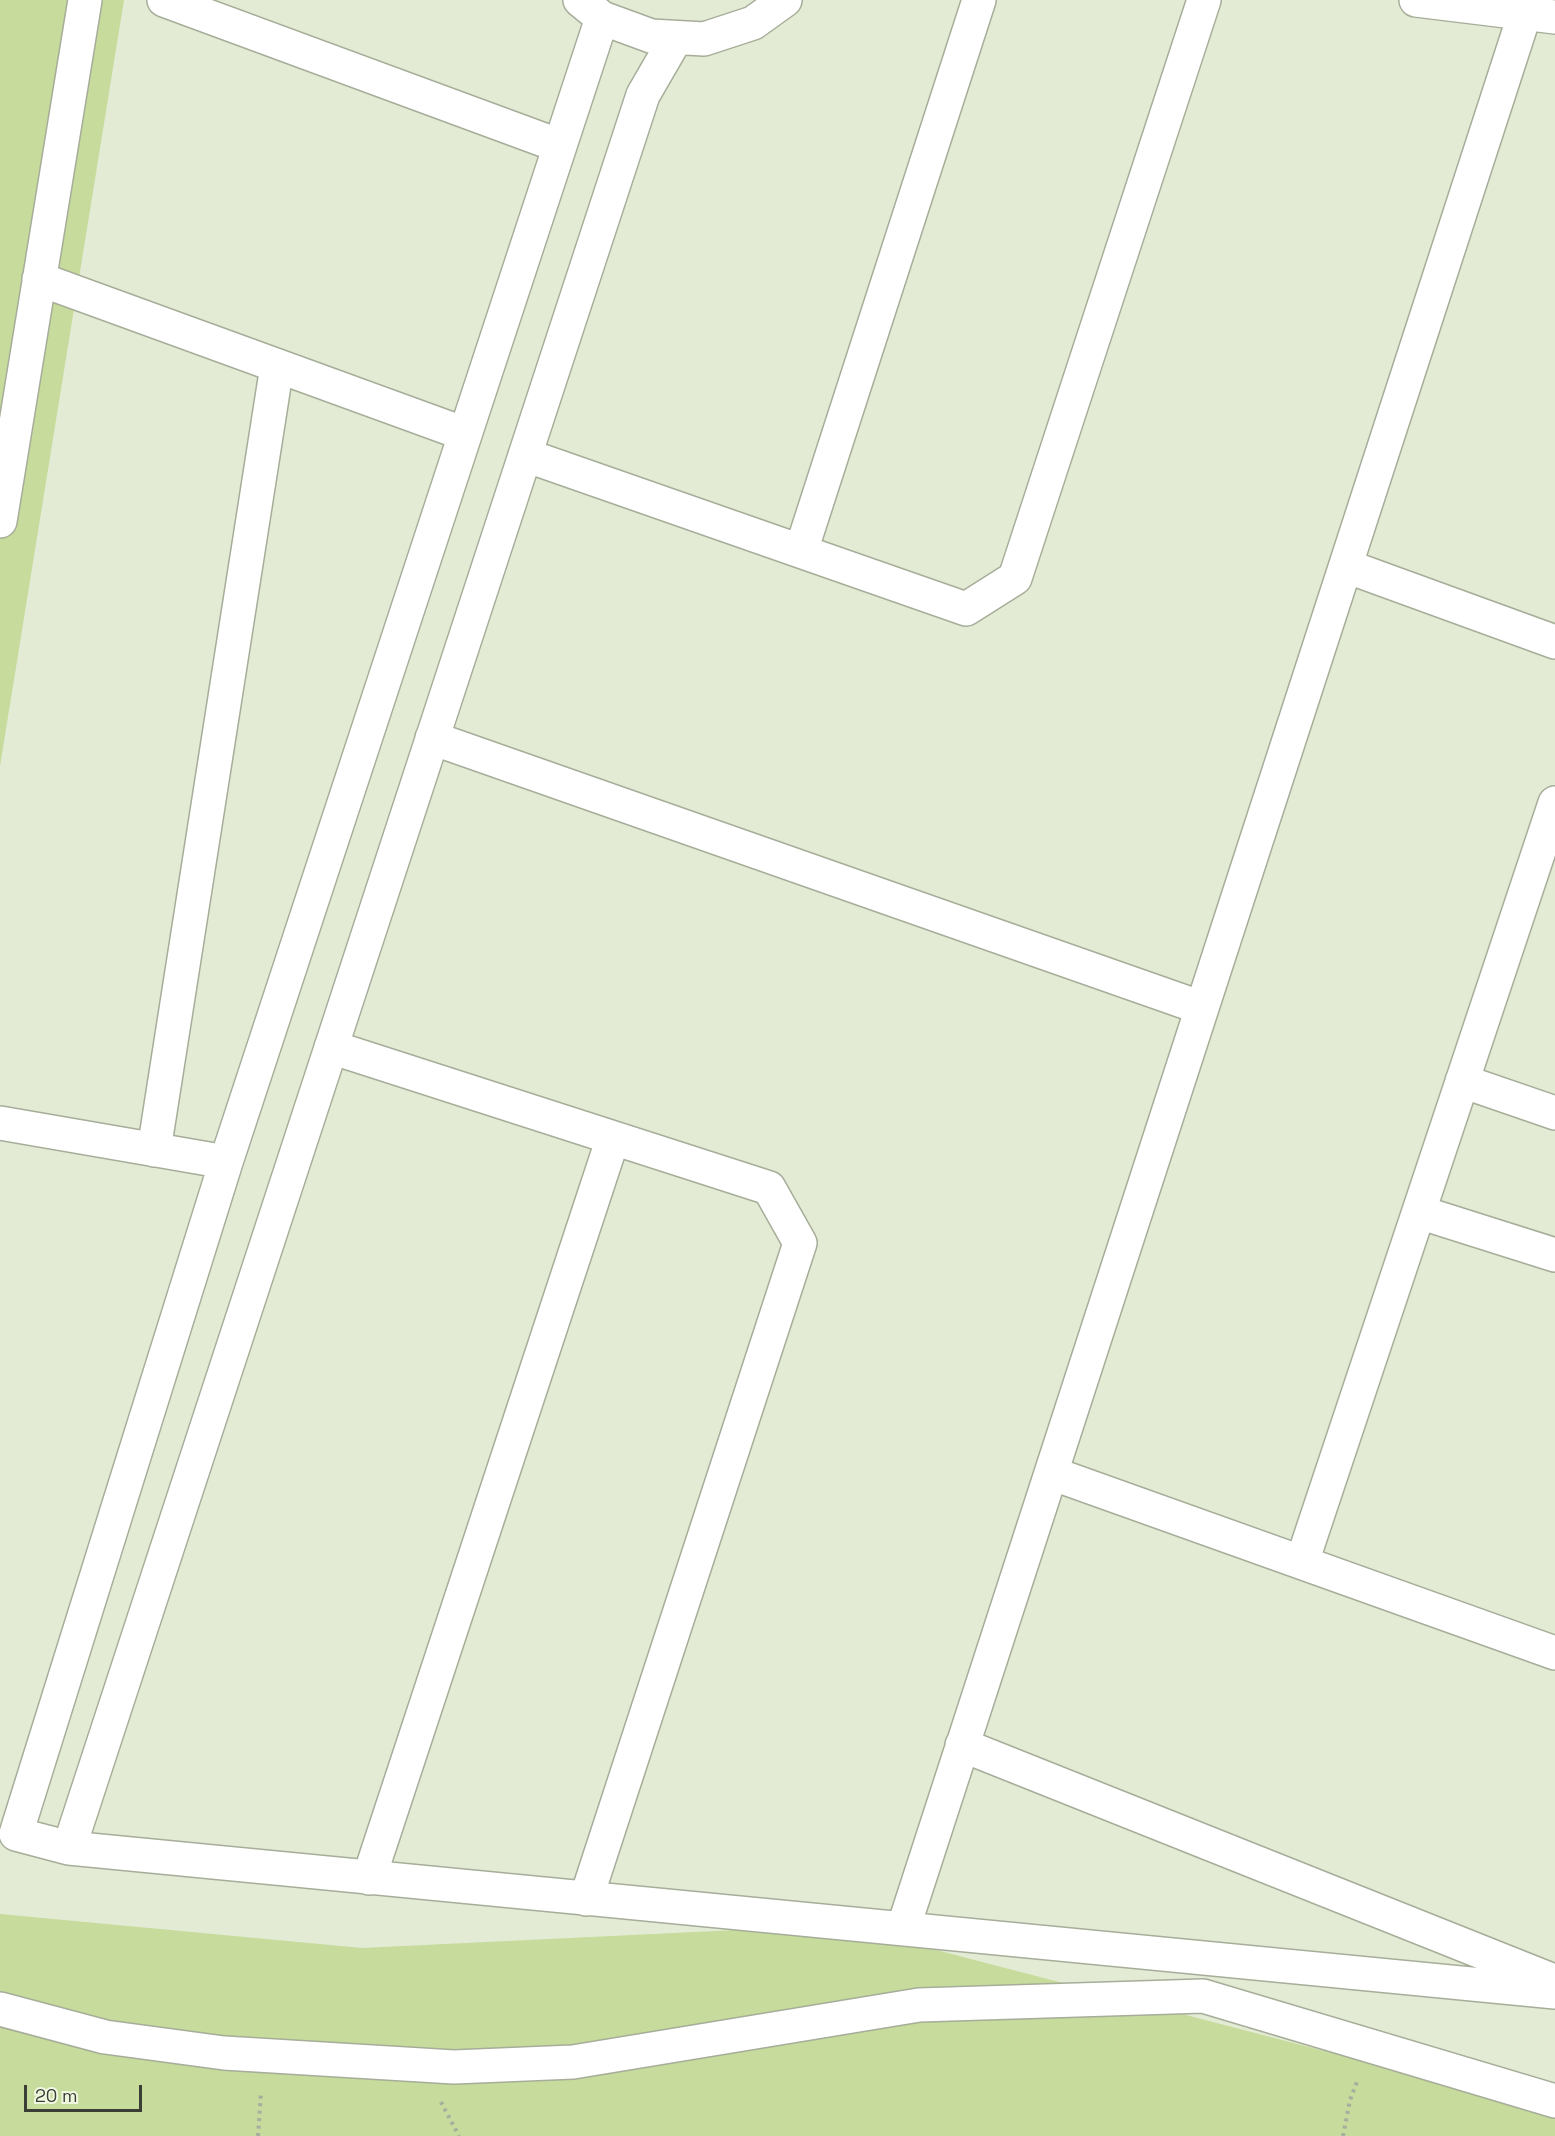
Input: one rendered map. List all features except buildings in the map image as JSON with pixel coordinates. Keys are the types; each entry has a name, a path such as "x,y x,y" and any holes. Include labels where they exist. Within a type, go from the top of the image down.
{"street":[{"path":"0,521 85,0"},
{"path":"164,0 560,146"},
{"path":"785,0 753,23 704,39 651,36 591,9 560,146 226,1162 16,1834 69,1848 1555,1992"},
{"path":"801,551 979,0"},
{"path":"525,455 966,609 1015,578 1204,0"},
{"path":"903,1929 1346,566 1540,15 1416,0"},
{"path":"69,1848 643,96 676,38"},
{"path":"39,279 465,434"},
{"path":"154,1150 277,366"},
{"path":"1346,566 1555,642"},
{"path":"432,738 1202,1008"},
{"path":"1302,1562 1555,803"},
{"path":"331,1047 769,1188 800,1243 586,1899"},
{"path":"1462,1081 1555,1113"},
{"path":"0,1124 226,1162"},
{"path":"369,1878 613,1138"},
{"path":"1419,1212 1555,1255"},
{"path":"1052,1473 1555,1653"},
{"path":"962,1745 1555,1982"},
{"path":"0,2009 105,2037 263,2056 454,2067 573,2062 919,2005 1203,1996 1555,2101"}],"path":[{"path":"1343,2136 1350,2100 1371,2046"},
{"path":"258,2136 263,2056"}],"green space":[{"path":"0,0 124,0 0,766"},
{"path":"0,1914 362,1948 840,1925 1555,2111 1555,2136 0,2136"}]}
